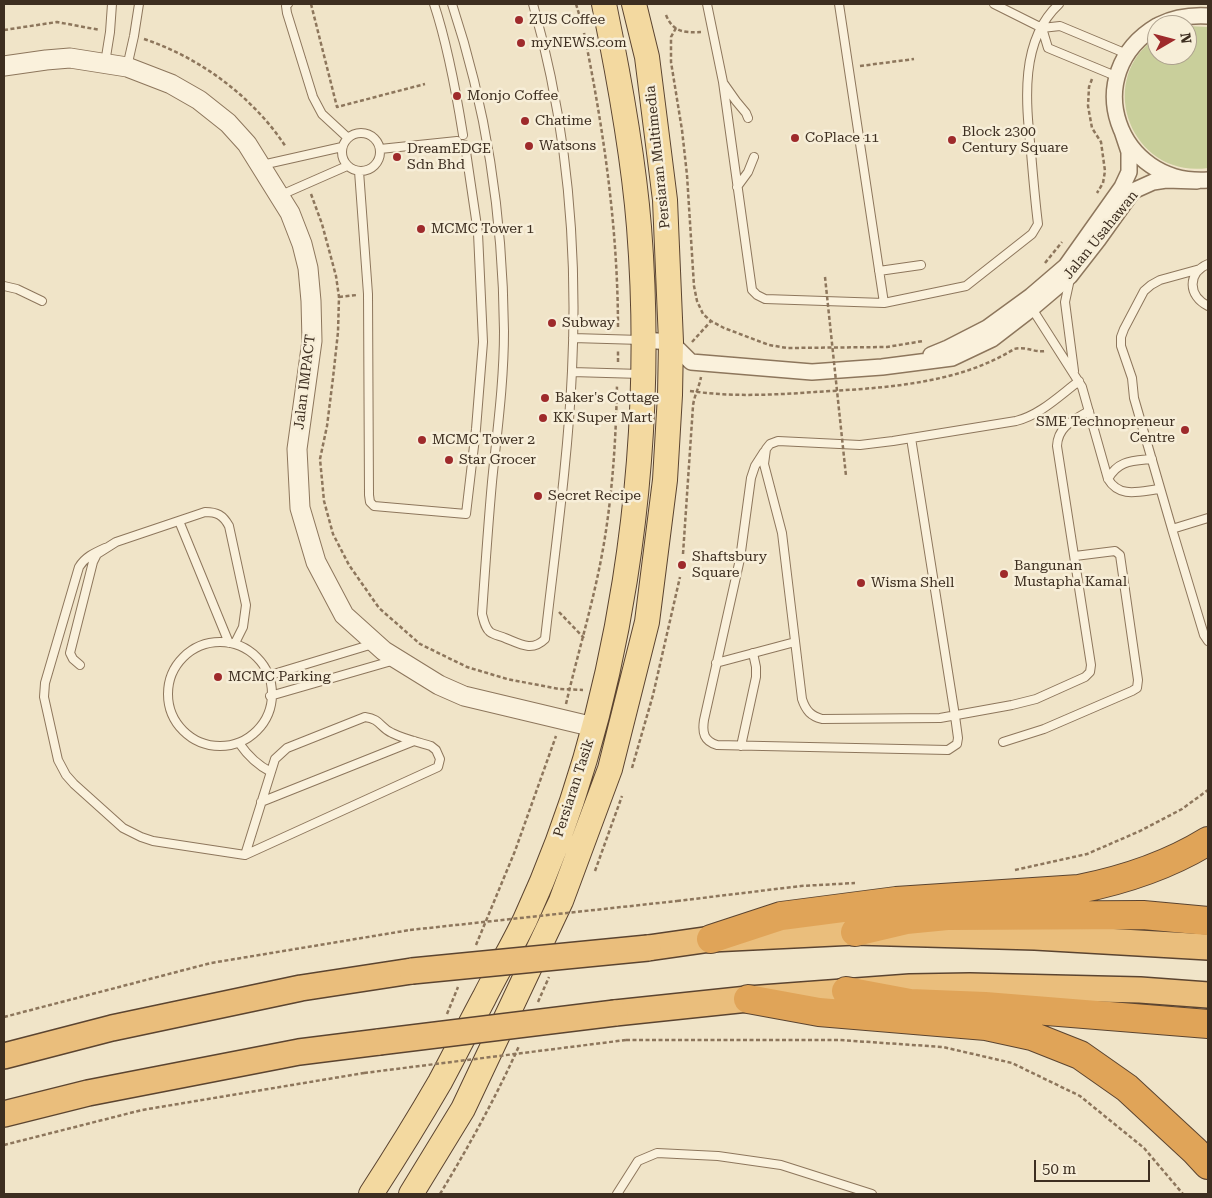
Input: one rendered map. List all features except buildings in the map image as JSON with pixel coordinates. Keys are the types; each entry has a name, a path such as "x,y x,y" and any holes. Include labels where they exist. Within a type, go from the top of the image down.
{"highway":[{"path":"711,939 781,916 896,901 1079,889 1109,883 1183,856 1208,841"},
{"path":"855,932 906,920 947,916 1143,915 1208,921"},
{"path":"4,1056 112,1028 301,988 412,971 648,948 711,939 855,932 1035,937 1208,947"},
{"path":"4,1114 88,1093 300,1052 615,1013 748,999 910,986 1140,990 1208,995"},
{"path":"846,991 910,1003 985,1006 1208,1024"},
{"path":"748,999 819,1012 986,1026 1032,1036 1080,1055 1127,1088 1208,1165"}],"main road":[{"name":"Persiaran Multimedia","path":"604,4 619,74 639,224 643,286 643,340"},
{"name":"Persiaran Multimedia","path":"634,4 647,58 665,200 681,352"},
{"name":"Persiaran Tasik","path":"371,1194 440,1082 524,922 556,844 594,727 611,653 624,582 635,499 641,431 643,340"},
{"name":"Persiaran Tasik","path":"417,1190 463,1109 557,910 610,769 647,622 665,480 670,376 681,352"}],"street":[{"path":"1127,54 1147,33"},
{"name":"Jalan Usahawan","path":"1031,303 1066,266 1122,187 1129,172 1130,160 1117,116 1115,99 1118,77 1127,54"},
{"name":"Jalan IMPACT","path":"4,66 70,58 127,67 172,84 199,100 228,123 247,144 290,213 302,244 308,268 312,341 297,449 300,508 316,562 344,615 375,644 439,685 464,696 594,727"},
{"path":"1122,131 1128,143 1146,164 1170,176 1203,181"},
{"name":"Jalan Usahawan","path":"643,340 681,352 812,372 882,367 908,363 948,348 987,328 1031,303 1070,276 1133,190 1153,182 1166,180 1203,181"},
{"path":"643,374 670,376"}],"lane":[{"path":"105,63 112,4"},
{"path":"127,67 139,4"},
{"path":"288,4 286,6 287,13 313,97 322,114 348,138"},
{"path":"359,171 368,294 370,502 374,506 466,514 476,429 483,342 478,234 466,145 467,138 463,135 442,26 434,4"},
{"path":"452,4 462,32 488,147 501,273 504,332 500,404 487,534 482,614 485,625 490,632 523,646 539,645 545,639 566,453 573,338 573,275 567,170 557,103 533,4"},
{"path":"707,4 723,82 752,290 765,299 884,303 966,286 1032,234 1038,224 1027,107 1027,75 1034,47 1042,28 1059,4"},
{"path":"838,4 884,303"},
{"path":"994,4 1042,28 1060,26 1127,54"},
{"path":"1042,28 1048,48 1118,77"},
{"path":"723,82 748,118"},
{"path":"359,132 370,135 375,138 380,149 378,161 365,171 359,171 347,166 342,154 342,147 348,138 359,132"},
{"path":"456,141 458,136 463,135"},
{"path":"380,149 456,141"},
{"path":"456,141 459,145 466,145"},
{"path":"260,166 342,147"},
{"path":"737,187 748,172 754,157"},
{"path":"279,196 347,166"},
{"path":"1208,264 1200,269 1160,280 1151,285 1144,291 1121,337 1121,346 1132,378 1134,398 1160,489 1204,635 1208,641"},
{"path":"879,271 921,265"},
{"path":"1200,269 1193,280 1194,293 1208,306"},
{"path":"1070,276 1065,302 1074,373"},
{"path":"4,286 17,289 42,301"},
{"path":"1031,303 1079,381 1108,479 1112,485 1119,490 1127,492 1160,489"},
{"path":"573,338 643,340"},
{"path":"572,372 643,374"},
{"path":"911,438 955,716 958,738 954,748 948,750 741,746 710,743 705,738 704,720 740,559 751,478 755,466 770,444 778,441 860,444 911,438 1028,418 1079,381"},
{"path":"765,453 764,464 782,533 802,700 806,708 813,716 822,719 940,718 1036,699 1085,677 1090,672 1091,665 1057,446 1058,439 1066,425 1089,411"},
{"path":"1108,479 1116,467 1152,458"},
{"path":"232,643 243,627 246,605 229,526 219,513 205,512 179,520 116,542 83,560 79,567 47,673 44,697 58,760 62,768 74,784 124,828 153,841 245,855 438,767 440,759 436,750 431,746 389,732 379,721 365,717 287,748 275,759 245,855"},
{"path":"1172,529 1208,518"},
{"path":"179,520 232,643"},
{"path":"80,665 73,659 70,653 72,643 93,562 97,554 104,548"},
{"path":"1002,742 1044,729 1137,688 1138,680 1120,555 1115,551 1074,556"},
{"path":"716,663 795,642"},
{"path":"232,643 245,648 255,655 267,676 270,696 268,717 262,727 239,743 218,747 205,745 193,741 177,723 172,713 169,701 171,676 183,655 195,648 207,644 232,643"},
{"path":"267,676 375,644"},
{"path":"741,746 756,676 753,653"},
{"path":"270,696 397,659"},
{"path":"262,802 414,741"},
{"path":"239,743 253,761 271,772"},
{"path":"616,1194 638,1161 657,1153 718,1156 782,1165 872,1194"}],"path":[{"path":"311,4 338,107 425,84"},
{"path":"576,4 579,14"},
{"path":"666,15 669,23 683,32 712,32"},
{"path":"562,719 584,638 605,537 616,432 618,374 616,256 602,134 584,33"},
{"path":"848,68 914,59"},
{"path":"825,277 846,476"},
{"path":"339,297 368,294"},
{"path":"681,352 711,321"},
{"path":"684,554 693,406 696,392"},
{"path":"549,600 584,638"},
{"path":"1013,871 1087,854 1140,831 1182,809 1208,790"},
{"path":"4,1017 211,963 410,930 801,886 858,883"},
{"path":"4,1145 142,1110 364,1074 626,1040 839,1040 943,1047 1012,1064 1080,1096 1144,1148 1183,1194"}],"green space":[{"path":"1197,26 1208,27 1208,168 1181,167 1159,158 1142,143 1130,123 1125,100 1127,77 1138,55 1147,46 1147,65 1197,65"}],"place":[{"name":"ZUS Coffee","path":"519,20"},
{"name":"myNEWS.com","path":"521,43"},
{"name":"Monjo Coffee","path":"457,96"},
{"name":"Chatime","path":"525,121"},
{"name":"CoPlace 11","path":"795,138"},
{"name":"Block 2300 Century Square","path":"952,140"},
{"name":"Watsons","path":"529,146"},
{"name":"DreamEDGE Sdn Bhd","path":"397,157"},
{"name":"MCMC Tower 1","path":"421,229"},
{"name":"Subway","path":"552,323"},
{"name":"Baker's Cottage","path":"545,398"},
{"name":"KK Super Mart","path":"543,418"},
{"name":"SME Technopreneur Centre","path":"1185,430"},
{"name":"MCMC Tower 2","path":"422,440"},
{"name":"Star Grocer","path":"449,460"},
{"name":"Secret Recipe","path":"538,496"},
{"name":"Shaftsbury Square","path":"682,565"},
{"name":"Bangunan Mustapha Kamal","path":"1004,574"},
{"name":"Wisma Shell","path":"861,583"},
{"name":"MCMC Parking","path":"218,677"}]}
